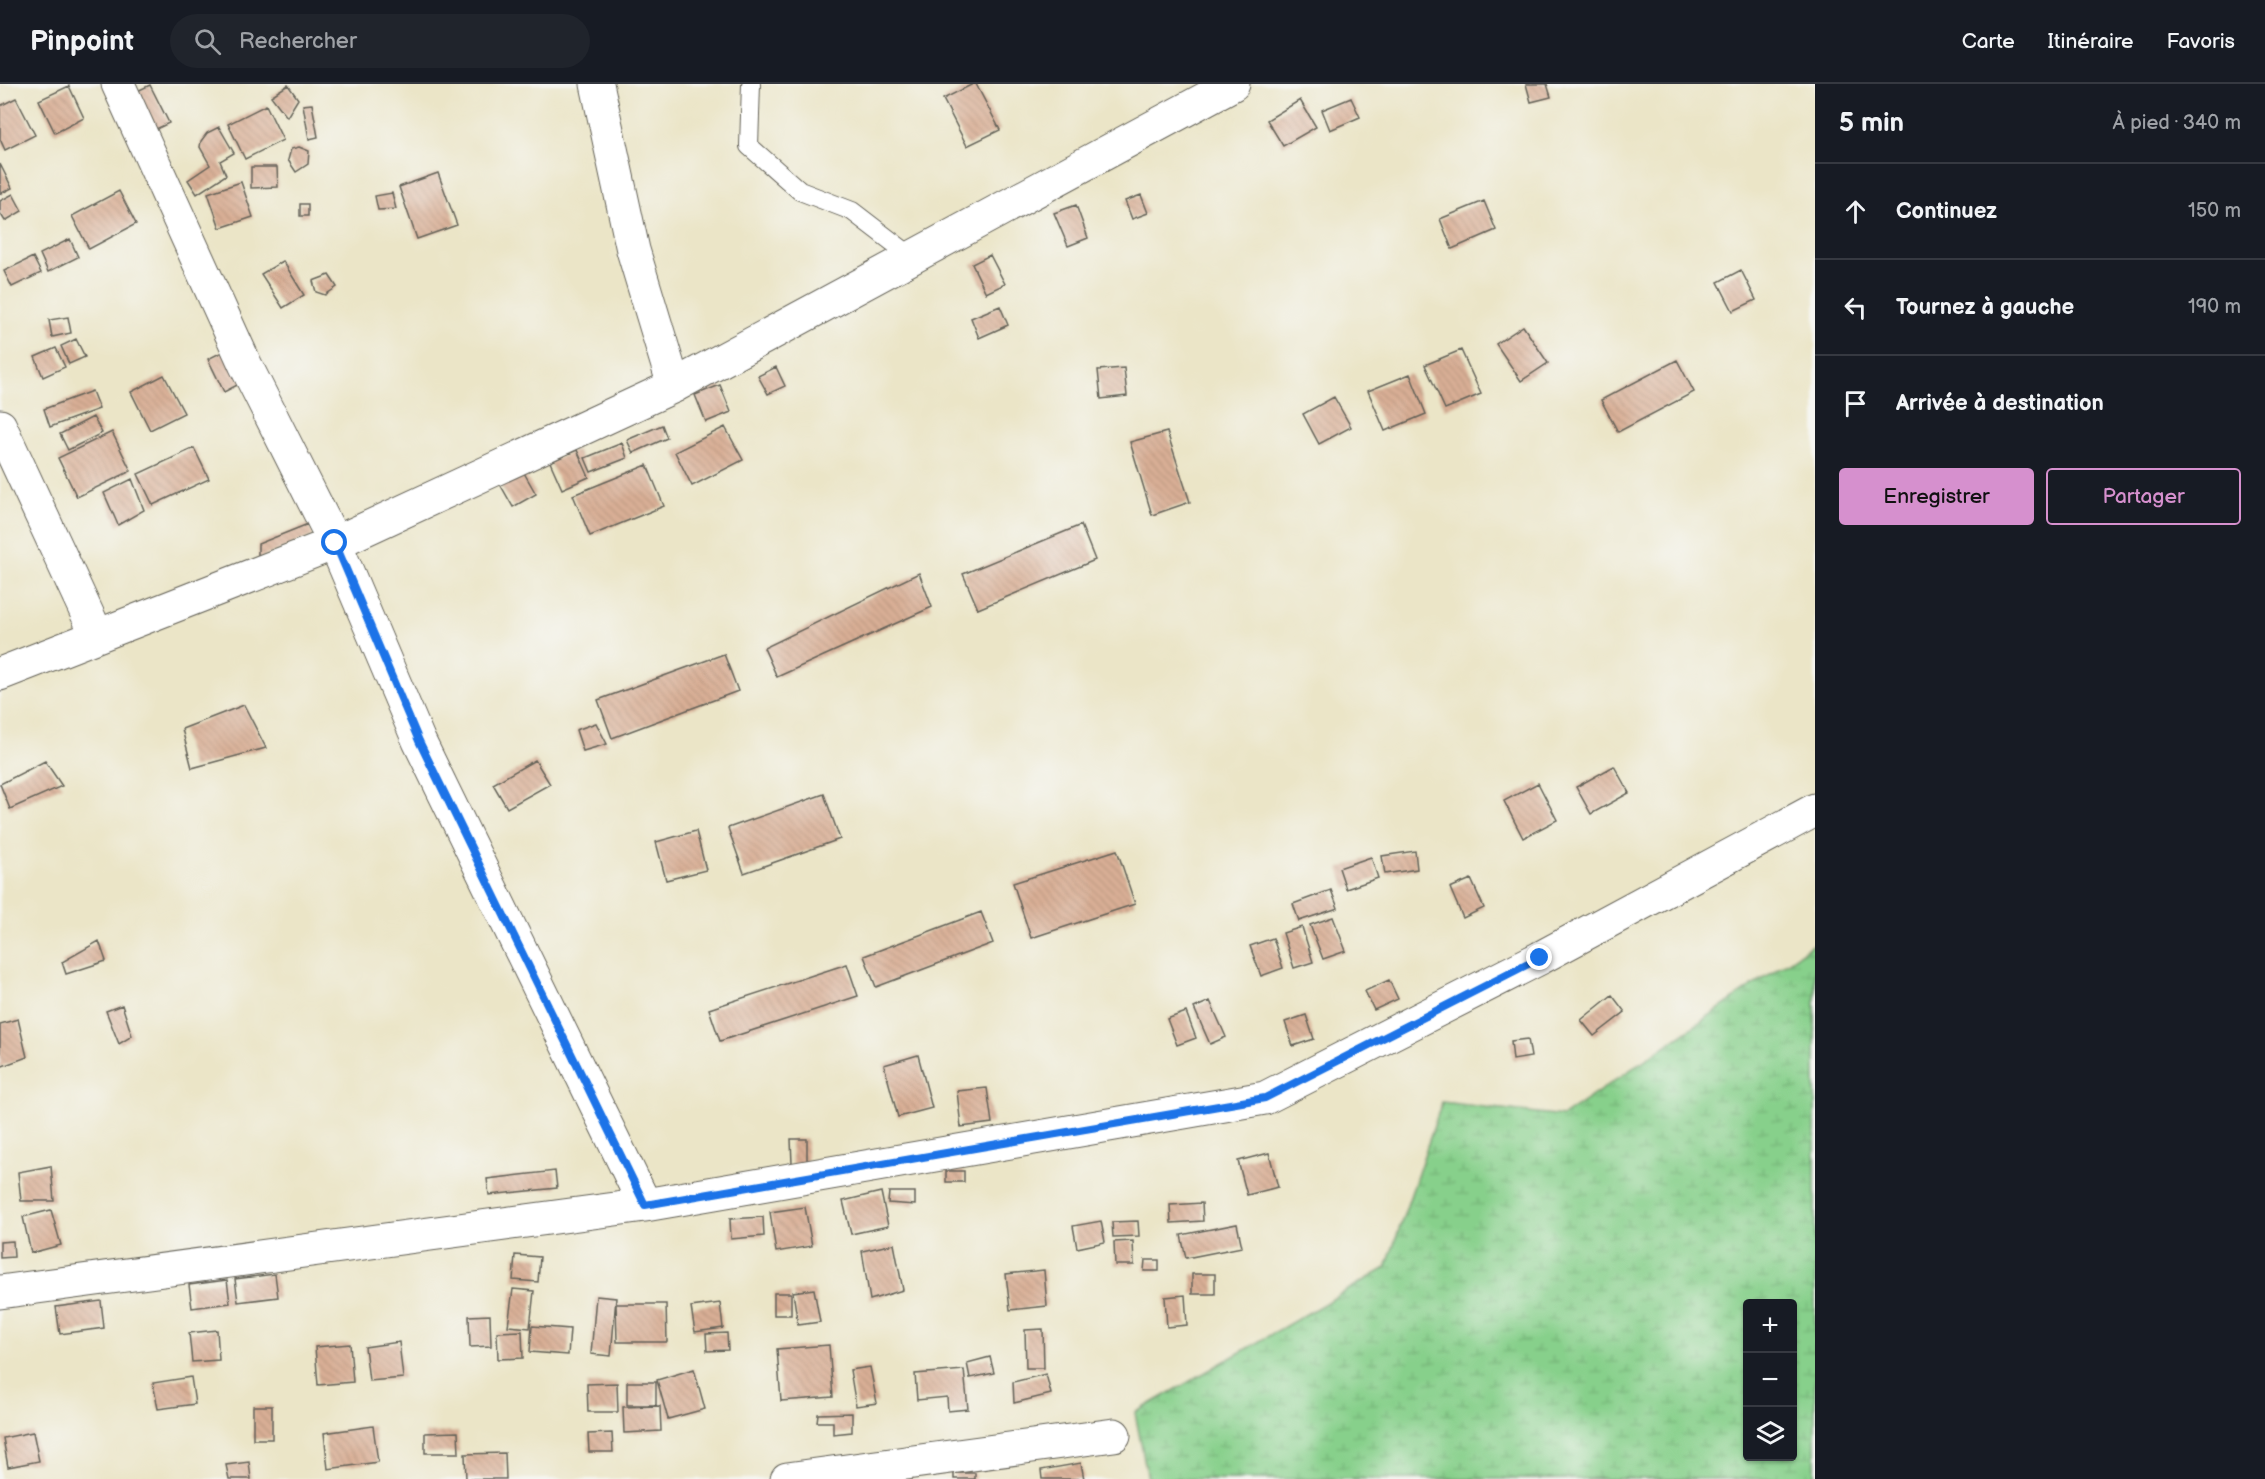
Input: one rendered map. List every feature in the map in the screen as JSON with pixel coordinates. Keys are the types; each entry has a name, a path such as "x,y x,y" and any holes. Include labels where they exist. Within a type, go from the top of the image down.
{"main road":[{"path":"118,84 245,364 335,543 419,741 645,1205"},
{"path":"597,84 633,250 674,386"},
{"path":"0,674 335,543 674,386 1233,84"},
{"path":"0,426 97,635"},
{"path":"0,1292 645,1205 1265,1098 1540,958 1815,810"},
{"path":"788,1479 1114,1435"}],"lane":[{"path":"751,84 749,146 800,191 852,211 912,257"}],"green space":[{"path":"1815,943 1815,1479 1148,1479 1135,1413 1386,1268 1442,1102 1563,1116"}],"building":[{"path":"976,84 1000,130 967,146 943,99"},
{"path":"1526,84 1547,84 1551,97 1531,102"},
{"path":"150,85 169,123 152,131 133,93"},
{"path":"288,85 298,99 287,117 271,96"},
{"path":"69,86 84,118 55,133 39,100"},
{"path":"16,98 35,135 5,150 0,139 0,106"},
{"path":"1351,98 1360,117 1330,130 1322,110"},
{"path":"1300,100 1316,127 1283,146 1267,120"},
{"path":"312,104 318,137 309,139 303,105"},
{"path":"266,105 283,140 245,159 228,124"},
{"path":"219,127 234,153 220,161 226,175 197,194 188,180 210,165 200,147 201,141 207,133"},
{"path":"299,147 309,151 308,164 296,172 288,160 291,149"},
{"path":"0,164 12,188 0,194"},
{"path":"251,167 277,167 278,187 251,188"},
{"path":"438,173 457,225 417,239 399,187"},
{"path":"241,182 253,217 220,228 208,193"},
{"path":"119,191 136,224 89,249 72,216"},
{"path":"392,193 396,209 378,210 375,196"},
{"path":"13,194 22,211 5,221 0,213 0,201"},
{"path":"1141,195 1148,213 1132,219 1125,201"},
{"path":"1484,201 1496,230 1452,249 1440,219"},
{"path":"300,204 308,204 308,216 300,216"},
{"path":"1076,205 1088,238 1068,246 1054,213"},
{"path":"70,239 78,257 48,272 40,254"},
{"path":"990,255 1005,284 986,293 972,264"},
{"path":"33,257 41,273 12,287 4,271"},
{"path":"283,261 304,295 283,308 261,274"},
{"path":"1741,270 1756,300 1733,311 1718,282"},
{"path":"329,275 337,287 325,295 316,292 313,281"},
{"path":"1000,306 1008,325 979,338 971,318"},
{"path":"68,317 71,333 52,337 49,320"},
{"path":"1523,326 1548,363 1521,381 1496,344"},
{"path":"76,339 85,357 69,364 61,346"},
{"path":"56,348 65,367 43,377 35,357"},
{"path":"228,349 245,381 224,392 208,359"},
{"path":"1461,350 1481,394 1445,409 1425,365"},
{"path":"1677,360 1694,392 1618,432 1601,400"},
{"path":"776,367 785,386 768,394 758,376"},
{"path":"1124,368 1127,396 1101,399 1098,370"},
{"path":"1410,374 1426,414 1385,431 1368,391"},
{"path":"164,375 184,413 150,430 131,392"},
{"path":"720,385 731,412 706,422 695,395"},
{"path":"92,391 99,409 50,427 44,409"},
{"path":"1334,397 1351,427 1319,444 1303,414"},
{"path":"93,417 102,433 68,450 60,434"},
{"path":"662,425 667,438 633,453 627,440"},
{"path":"725,427 743,460 692,486 675,452"},
{"path":"112,432 131,471 77,497 58,458"},
{"path":"1167,432 1190,502 1152,515 1130,442"},
{"path":"622,443 627,458 591,472 585,458"},
{"path":"194,448 209,479 153,505 138,474"},
{"path":"577,450 589,477 562,489 550,462"},
{"path":"647,465 664,506 590,536 573,495"},
{"path":"523,471 536,494 513,507 500,484"},
{"path":"132,479 144,510 118,525 104,493"},
{"path":"308,524 313,536 258,559 258,544"},
{"path":"1081,525 1095,560 978,609 963,574"},
{"path":"919,573 932,607 777,677 764,648"},
{"path":"724,654 738,691 612,738 598,700"},
{"path":"244,705 266,748 192,768 182,729"},
{"path":"596,723 607,744 583,751 576,730"},
{"path":"535,760 550,784 507,808 493,784"},
{"path":"45,761 62,786 10,809 0,784"},
{"path":"1614,766 1629,793 1591,814 1576,787"},
{"path":"1538,783 1557,820 1523,838 1504,801"},
{"path":"824,794 840,839 744,873 728,828"},
{"path":"696,831 706,870 666,880 656,842"},
{"path":"1117,850 1135,904 1031,938 1013,883"},
{"path":"1415,851 1417,869 1385,874 1382,856"},
{"path":"1371,857 1378,878 1346,889 1339,868"},
{"path":"1471,879 1484,908 1463,918 1450,888"},
{"path":"1331,890 1338,908 1299,921 1293,904"},
{"path":"981,912 993,943 876,987 864,956"},
{"path":"1333,917 1346,951 1323,959 1310,925"},
{"path":"1302,927 1313,962 1294,968 1283,933"},
{"path":"1273,938 1283,968 1261,976 1250,946"},
{"path":"99,941 106,961 66,974 62,962"},
{"path":"847,964 858,996 720,1041 709,1009"},
{"path":"1389,980 1398,999 1374,1010 1365,991"},
{"path":"1612,995 1625,1012 1594,1036 1581,1020"},
{"path":"1210,1001 1226,1037 1210,1044 1194,1008"},
{"path":"122,1005 132,1036 119,1044 106,1011"},
{"path":"1186,1012 1196,1038 1177,1045 1167,1019"},
{"path":"1306,1015 1314,1039 1293,1046 1285,1022"},
{"path":"18,1019 27,1057 0,1067 0,1024"},
{"path":"1528,1039 1531,1057 1513,1060 1511,1041"},
{"path":"918,1055 932,1108 898,1117 884,1065"},
{"path":"987,1088 992,1123 961,1127 957,1091"},
{"path":"791,1139 807,1139 807,1164 792,1164"},
{"path":"1269,1153 1278,1187 1247,1195 1238,1161"},
{"path":"51,1166 54,1201 21,1201 18,1172"},
{"path":"555,1171 557,1188 489,1195 487,1179"},
{"path":"946,1171 964,1171 964,1182 946,1182"},
{"path":"881,1192 888,1226 851,1234 843,1201"},
{"path":"889,1192 915,1192 915,1205 888,1203"},
{"path":"1202,1203 1203,1221 1171,1223 1170,1205"},
{"path":"805,1207 812,1246 776,1252 770,1212"},
{"path":"51,1210 61,1245 31,1253 23,1217"},
{"path":"763,1217 764,1236 731,1239 730,1219"},
{"path":"1101,1221 1105,1242 1077,1248 1073,1226"},
{"path":"1138,1221 1139,1236 1113,1237 1112,1222"},
{"path":"1237,1224 1242,1247 1186,1258 1181,1235"},
{"path":"13,1241 14,1257 0,1258 0,1242"},
{"path":"1133,1241 1134,1265 1115,1265 1114,1242"},
{"path":"894,1244 903,1290 870,1300 862,1251"},
{"path":"515,1255 540,1257 538,1282 513,1280"},
{"path":"1145,1260 1159,1260 1159,1271 1144,1271"},
{"path":"1044,1270 1047,1306 1010,1310 1006,1274"},
{"path":"275,1274 278,1297 238,1302 235,1279"},
{"path":"1192,1274 1215,1274 1215,1294 1192,1294"},
{"path":"227,1280 230,1303 192,1308 189,1285"},
{"path":"513,1289 534,1291 530,1328 508,1326"},
{"path":"814,1289 820,1322 798,1325 793,1292"},
{"path":"774,1293 791,1293 791,1315 774,1315"},
{"path":"1185,1295 1187,1325 1167,1327 1165,1297"},
{"path":"596,1296 616,1298 611,1356 591,1354"},
{"path":"101,1301 104,1328 60,1334 56,1307"},
{"path":"720,1303 723,1328 695,1332 691,1307"},
{"path":"616,1304 666,1304 667,1342 617,1342"},
{"path":"490,1315 491,1346 470,1347 469,1316"},
{"path":"532,1326 570,1329 568,1355 530,1352"},
{"path":"1043,1329 1044,1368 1026,1368 1025,1330"},
{"path":"217,1330 219,1360 192,1362 189,1333"},
{"path":"522,1331 523,1358 498,1359 497,1332"},
{"path":"727,1333 728,1350 707,1351 706,1334"},
{"path":"399,1342 403,1378 369,1381 365,1347"},
{"path":"350,1344 353,1382 318,1385 315,1347"},
{"path":"829,1345 833,1397 781,1401 777,1349"},
{"path":"990,1357 994,1373 970,1378 967,1363"},
{"path":"870,1367 877,1403 856,1406 850,1370"},
{"path":"694,1369 705,1409 668,1419 657,1380"},
{"path":"964,1370 968,1409 948,1411 947,1397 917,1400 915,1374"},
{"path":"1046,1374 1051,1394 1014,1403 1013,1382"},
{"path":"191,1377 195,1404 158,1409 153,1383"},
{"path":"627,1382 656,1382 656,1405 627,1405"},
{"path":"617,1383 618,1412 588,1412 587,1384"},
{"path":"253,1406 272,1406 272,1439 253,1439"},
{"path":"660,1406 661,1431 624,1433 623,1407"},
{"path":"852,1413 852,1432 833,1434 833,1422 817,1422 818,1414"},
{"path":"373,1426 378,1462 328,1469 324,1433"},
{"path":"33,1432 39,1461 8,1467 3,1438"},
{"path":"458,1432 459,1453 425,1453 425,1433"},
{"path":"612,1433 613,1452 589,1452 588,1434"},
{"path":"505,1453 506,1479 466,1479 465,1454"},
{"path":"249,1462 251,1479 229,1479 226,1465"},
{"path":"1081,1463 1084,1479 1042,1479 1041,1470"},
{"path":"954,1473 975,1473 975,1479 954,1479"}],"route":[{"path":"335,543 419,741 645,1205 1265,1098 1540,958"}]}
